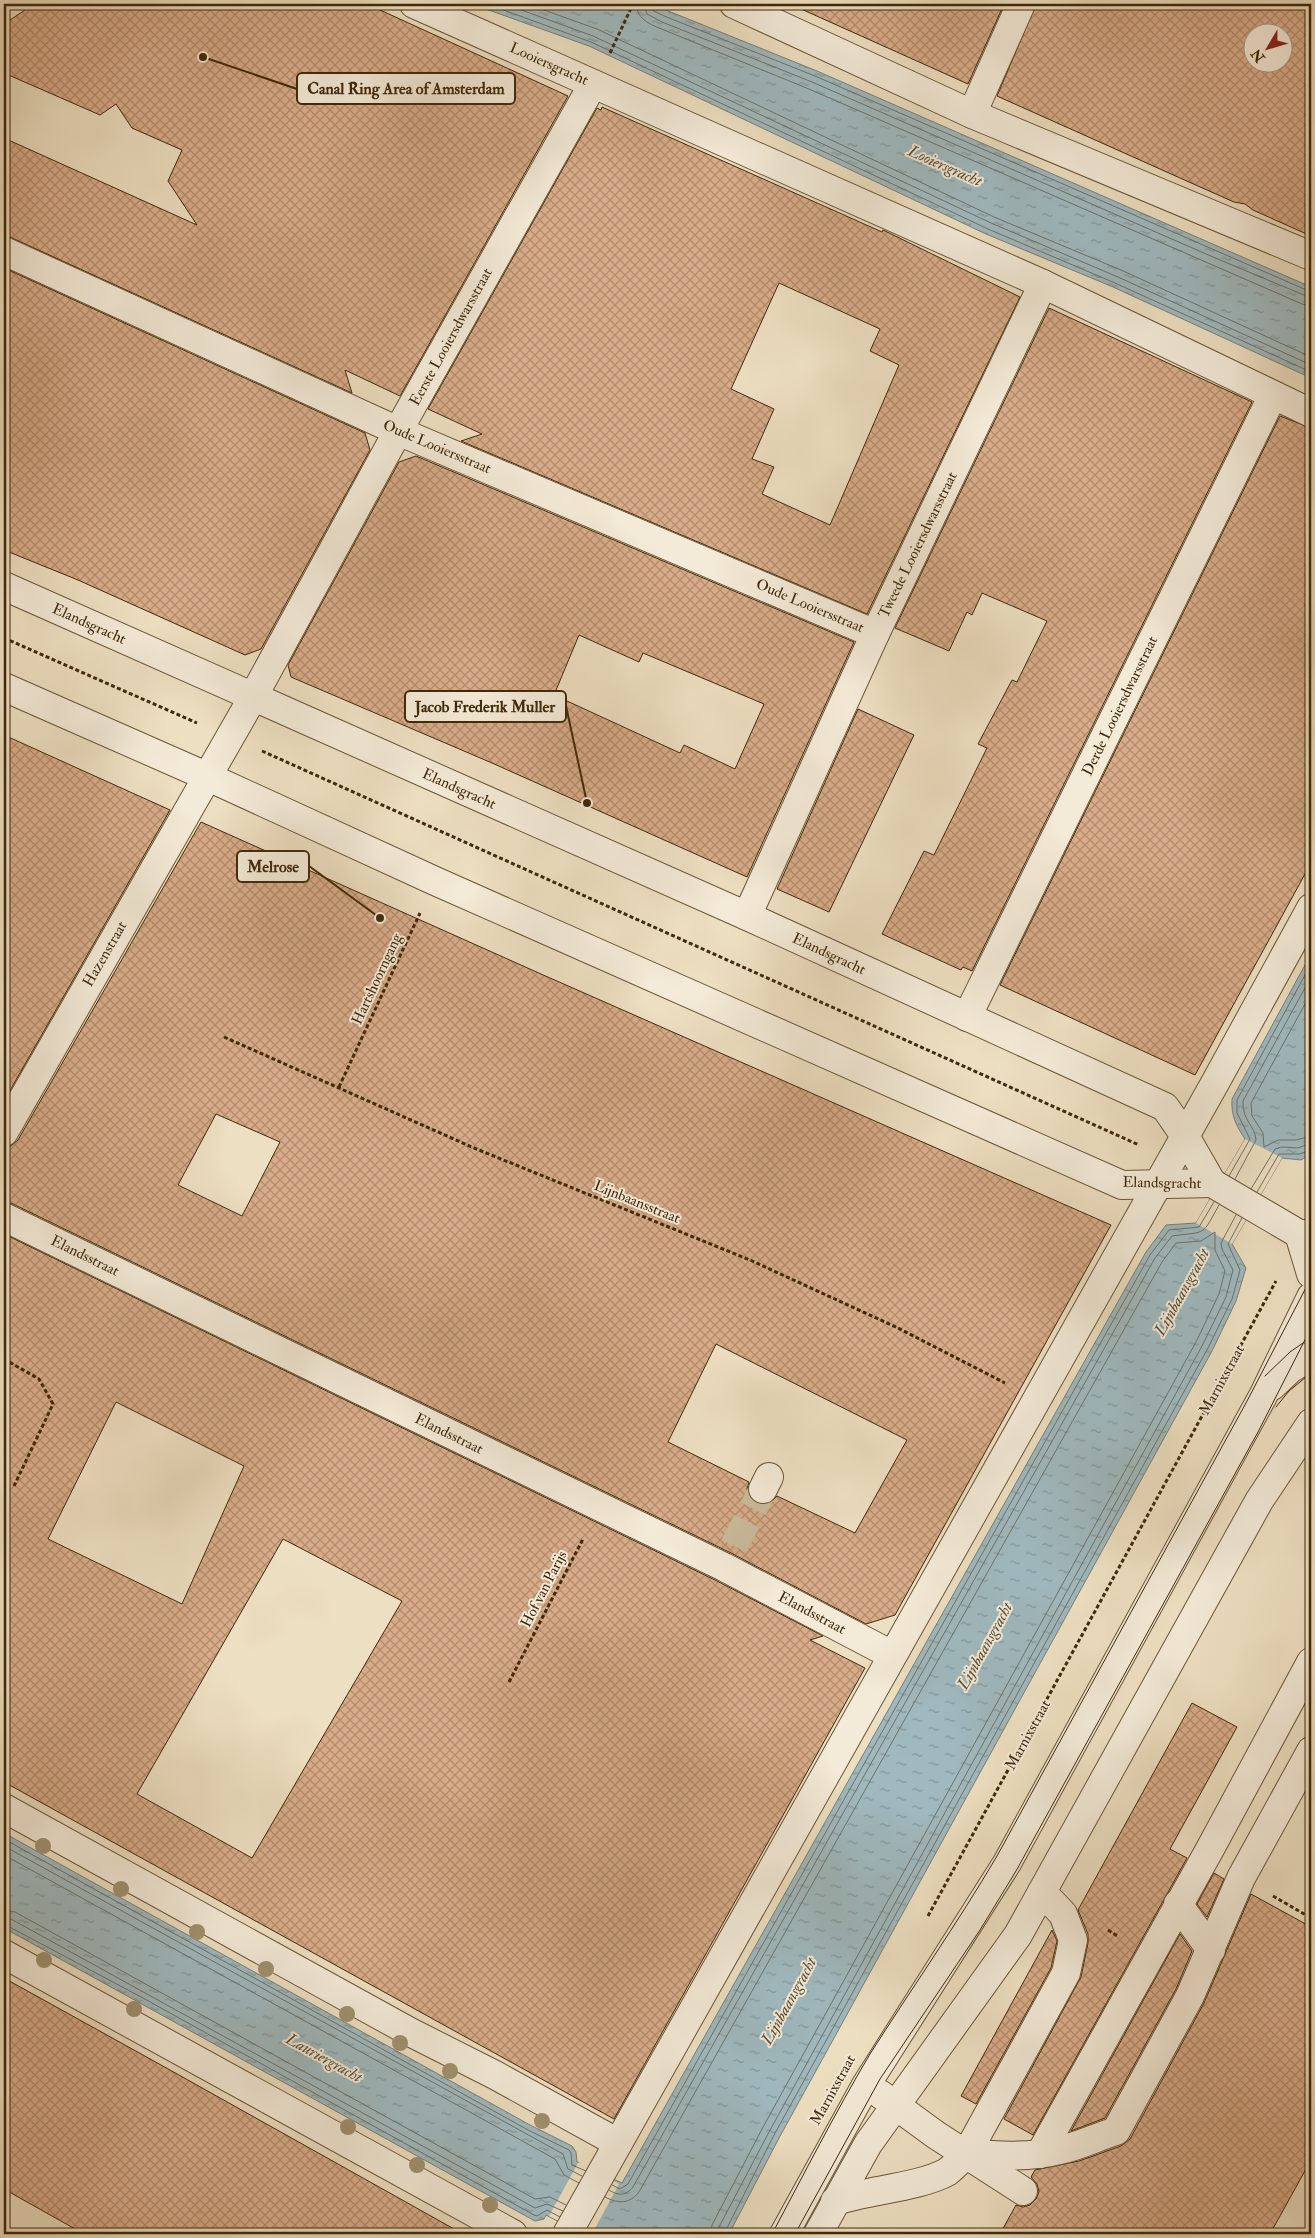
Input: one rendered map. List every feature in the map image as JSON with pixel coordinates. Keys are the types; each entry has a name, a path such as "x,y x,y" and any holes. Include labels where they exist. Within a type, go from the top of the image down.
{"street":[{"name":"Looiersgracht","path":"414,4 1043,284 1311,413"},
{"path":"734,4 972,114 1311,256"},
{"path":"972,114 1021,4"},
{"name":"Eerste Looiersdwarsstraat","path":"229,737 593,84"},
{"name":"Oude Looiersstraat","path":"4,251 398,431 875,634"},
{"name":"Tweede Looiersdwarsstraat","path":"747,916 875,634 1043,284"},
{"name":"Derde Looiersdwarsstraat","path":"967,1017 1273,395"},
{"name":"Elandsgracht","path":"4,586 747,916 1165,1107 1185,1136 1212,1183 1156,1186 1122,1185 435,881 206,776 4,687"},
{"name":"Hazenstraat","path":"4,1132 229,737"},
{"path":"569,2231 1185,1136 1311,908"},
{"path":"1212,1183 1305,1234 1311,1274"},
{"name":"Elandsstraat","path":"4,1217 599,1507 729,1557 863,1640 892,1655"},
{"name":"Marnixstraat","path":"784,2234 866,2085 1007,1863 1263,1396 1311,1297"},
{"path":"1263,1396 1290,1369 1311,1356"},
{"path":"818,2234 868,2144 1018,1935 1258,1501 1311,1423"},
{"path":"1040,2154 1311,1662"},
{"path":"967,2153 1018,2156 1040,2154 1061,2150 1116,2131 1190,1996 1241,1878 1311,1751"},
{"path":"4,1808 410,2032 618,2143"},
{"path":"836,2201 858,2194 925,2180 948,2171 967,2153 1066,1973 1073,1940 1063,1914 1042,1892"},
{"path":"1178,1904 1211,1950"},
{"path":"4,1954 513,2234"},
{"path":"866,2085 896,2104 936,2135 1024,2191"}],"path":[{"path":"607,59 634,4"},
{"path":"679,4 690,8 693,4"},
{"path":"4,638 1171,1160"},
{"name":"Hartshoorngang","path":"339,1087 435,881"},
{"name":"Lijnbaansstraat","path":"224,1037 474,1148 750,1260 898,1328 1037,1399"},
{"name":"Marnixstraat","path":"925,1921 1266,1301 1305,1234"},
{"path":"4,1359 39,1379 53,1404 14,1486"},
{"name":"Hof van Parijs","path":"509,1682 599,1507"},
{"path":"1101,1926 1127,1941"}],"water":[{"path":"472,4 651,4 817,71 1311,287 1311,378 1113,287 986,234 589,46"},
{"path":"1311,954 1311,1154 1301,1160 1282,1158 1232,1244 1246,1268 1236,1301 1212,1351 779,2138 729,2234 582,2234 546,2215 544,2219 535,2221 4,1928 4,1833 530,2125 572,2146 576,2152 577,2162 622,2183 1146,1252 1166,1225 1196,1223 1245,1139 1235,1120 1232,1110 1232,1099"}],"pier":[{"path":"1245,1139 1282,1158 1232,1244 1196,1223"},
{"path":"581,2162 619,2184 592,2234 582,2234 549,2216 578,2163"}],"building":[{"path":"34,4 367,4 568,96 400,396 345,370 352,393 10,237 4,236 4,138 197,225 168,181 182,150 132,128 116,104 100,115 4,73 4,24"},
{"path":"790,4 1004,4 968,84"},
{"path":"1036,4 1311,4 1311,236 1253,210 1245,204 1234,202 997,96"},
{"path":"602,107 882,232 883,230 1020,297 867,614 461,441 482,434 428,409 597,108 601,110","holes":["779,283 880,329 870,351 899,365 830,525 762,494 774,467 752,459 774,409 731,389"]},
{"path":"4,268 365,433 370,450 261,649 245,655 78,580 4,550"},
{"path":"1049,308 1252,402 972,971 963,967 961,970 882,934 924,851 934,855 987,748 978,744 1012,680 1017,682 1047,621 982,593 972,615 967,612 949,651 895,628"},
{"path":"1280,416 1311,428 1311,863 1195,1075 1000,985"},
{"path":"416,456 854,642 747,877 492,763 291,677 288,665 399,462","holes":["579,635 639,662 643,653 764,704 735,769 684,745 680,753 554,695"]},
{"path":"858,709 914,735 829,912 777,889"},
{"path":"4,735 170,810 4,1101"},
{"path":"201,822 1111,1225 895,1615 866,1624 731,1553 11,1203 4,1202 4,1148 11,1146 18,1140","holes":["216,1114 280,1142 242,1216 178,1185","716,1344 907,1440 855,1533 777,1496 771,1502 763,1505 756,1503 750,1497 747,1489 749,1482 668,1442"]},
{"path":"4,1234 717,1581 823,1636 810,1640 865,1668 614,2119 4,1782","holes":["116,1402 244,1466 182,1604 48,1539","283,1539 402,1601 252,1858 137,1794"]},
{"path":"1192,1703 1237,1727 1170,1849 1187,1858 1033,2135 1004,2119 1081,1977 1088,1934 1078,1910"},
{"path":"1214,1873 1224,1879 1207,1917 1197,1904"},
{"path":"1251,1894 1311,1927 1311,2160 1270,2234 1000,2234 1016,2205 1023,2207 1030,2205 1036,2199 1039,2192 1037,2184 1031,2177 1035,2170 1079,2161 1121,2146 1130,2139 1204,2003"},
{"path":"1052,1930 1057,1941 1051,1968 976,2104 961,2096"},
{"path":"1180,1934 1192,1951 1176,1989 1105,2118 1071,2131"},
{"path":"4,1978 463,2234 84,2234 4,2189"}],"tunnel":[{"path":"734,1546 763,1489"}],"tram line":[{"path":"772,2234 870,2054 997,1856 1246,1403 1311,1278"},
{"path":"795,2234 880,2079 980,1930 1016,1871 1258,1432 1311,1328"},
{"path":"1265,1376 1290,1352 1303,1343"},
{"path":"1276,1407 1289,1391 1311,1373"}],"place":[{"name":"Canal Ring Area of Amsterdam","path":"203,57"},
{"name":"Jacob Frederik Muller","path":"587,803"},
{"name":"Melrose","path":"380,918"}],"water label":[{"name":"Lijnbaansgracht","path":"1182,1292"},
{"name":"Lijnbaansgracht","path":"985,1646"},
{"name":"Lijnbaansgracht","path":"789,2001"},
{"name":"Lauriergracht","path":"324,2058"}]}
